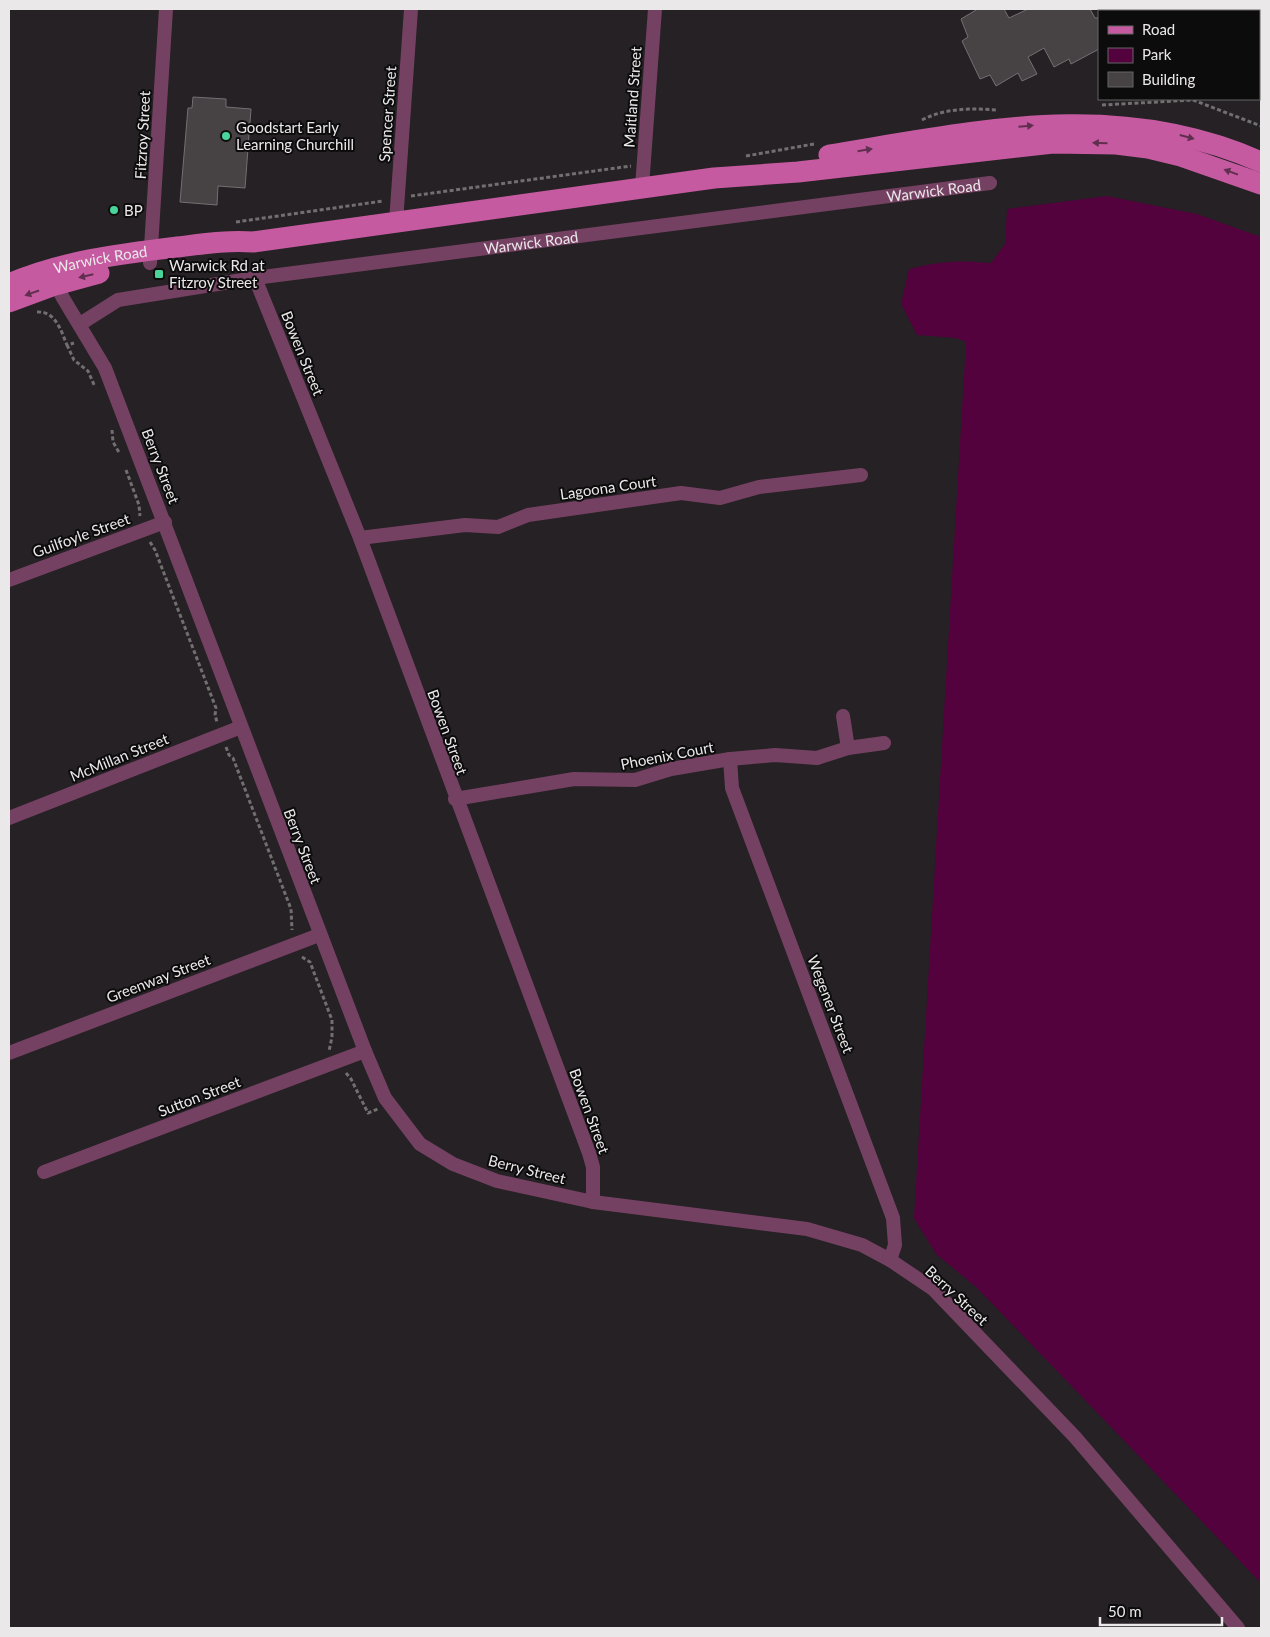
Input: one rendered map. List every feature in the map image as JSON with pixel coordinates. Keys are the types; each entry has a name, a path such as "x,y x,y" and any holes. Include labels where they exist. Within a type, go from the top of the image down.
{"main road":[{"name":"Warwick Road","path":"9,302 52,277 99,258 151,257 239,249 253,242 714,178 888,146 1016,127 1068,124 1122,125 1159,130 1191,138 1261,162"},
{"name":"Warwick Road","path":"714,178 846,167 1015,146 1084,143 1148,148 1201,162 1261,184"},
{"name":"Warwick Road","path":"9,284 52,277"}],"street":[{"name":"Fitzroy Street","path":"151,257 166,9"},
{"name":"Spencer Street","path":"396,222 411,9"},
{"name":"Maitland Street","path":"642,188 655,9"},
{"name":"Warwick Road","path":"80,324 118,300 256,278 990,183"},
{"name":"Berry Street","path":"52,277 105,368 365,1051 385,1098 420,1144 453,1164 497,1182 593,1202 807,1229 862,1245 890,1260 933,1289 1075,1437 1238,1628"},
{"name":"Bowen Street","path":"256,278 360,538 455,799 589,1153 593,1167 593,1202"},
{"name":"Lagoona Court","path":"360,538 465,525 498,527 528,515 681,493 720,498 759,487 861,474"},
{"name":"Guilfoyle Street","path":"9,580 165,522"},
{"path":"843,716 848,748"},
{"name":"McMillan Street","path":"9,818 241,727"},
{"name":"Phoenix Court","path":"455,799 574,779 635,780 671,769 730,759 775,755 817,758 848,748 884,743"},
{"name":"Wegener Street","path":"730,759 732,788 893,1218 895,1245 890,1260"},
{"name":"Greenway Street","path":"9,1053 320,934"},
{"name":"Sutton Street","path":"44,1172 365,1051"}],"path":[{"path":"1096,106 1193,100 1220,108 1261,126"},
{"path":"920,122 937,112 980,108 1002,110"},
{"path":"742,156 818,143"},
{"path":"234,222 397,198 643,166"},
{"path":"36,312 43,312 56,321 74,360 88,371 98,396"},
{"path":"67,345 80,341"},
{"path":"108,422 113,442 120,453 139,505 142,523"},
{"path":"148,539 155,550 216,708 215,715 222,734 292,909 292,933 284,936 293,958 298,956 310,962 332,1020 332,1037 328,1048 337,1074 349,1074 368,1113 390,1105"}],"green space":[{"path":"1107,196 1197,214 1261,237 1261,1583 976,1287 936,1254 914,1218 966,342 956,338 917,335 901,304 909,269 950,262 991,263 1005,244 1007,209"}],"building":[{"path":"1004,9 1009,18 1028,9 1090,9 1095,18 1098,18 1098,50 1071,64 1069,59 1054,67 1044,48 1028,57 1037,74 1022,81 1018,73 996,86 990,75 980,79 962,41 968,37 961,19 976,10"},
{"path":"1125,9 1211,9 1211,10"},
{"path":"193,97 226,99 226,107 251,109 245,188 218,186 217,205 180,202 188,108 192,108"}],"place":[{"name":"Goodstart Early Learning Churchill","path":"226,136"},
{"name":"BP","path":"114,210"},
{"name":"Warwick Rd at Fitzroy Street","path":"159,274"}]}
